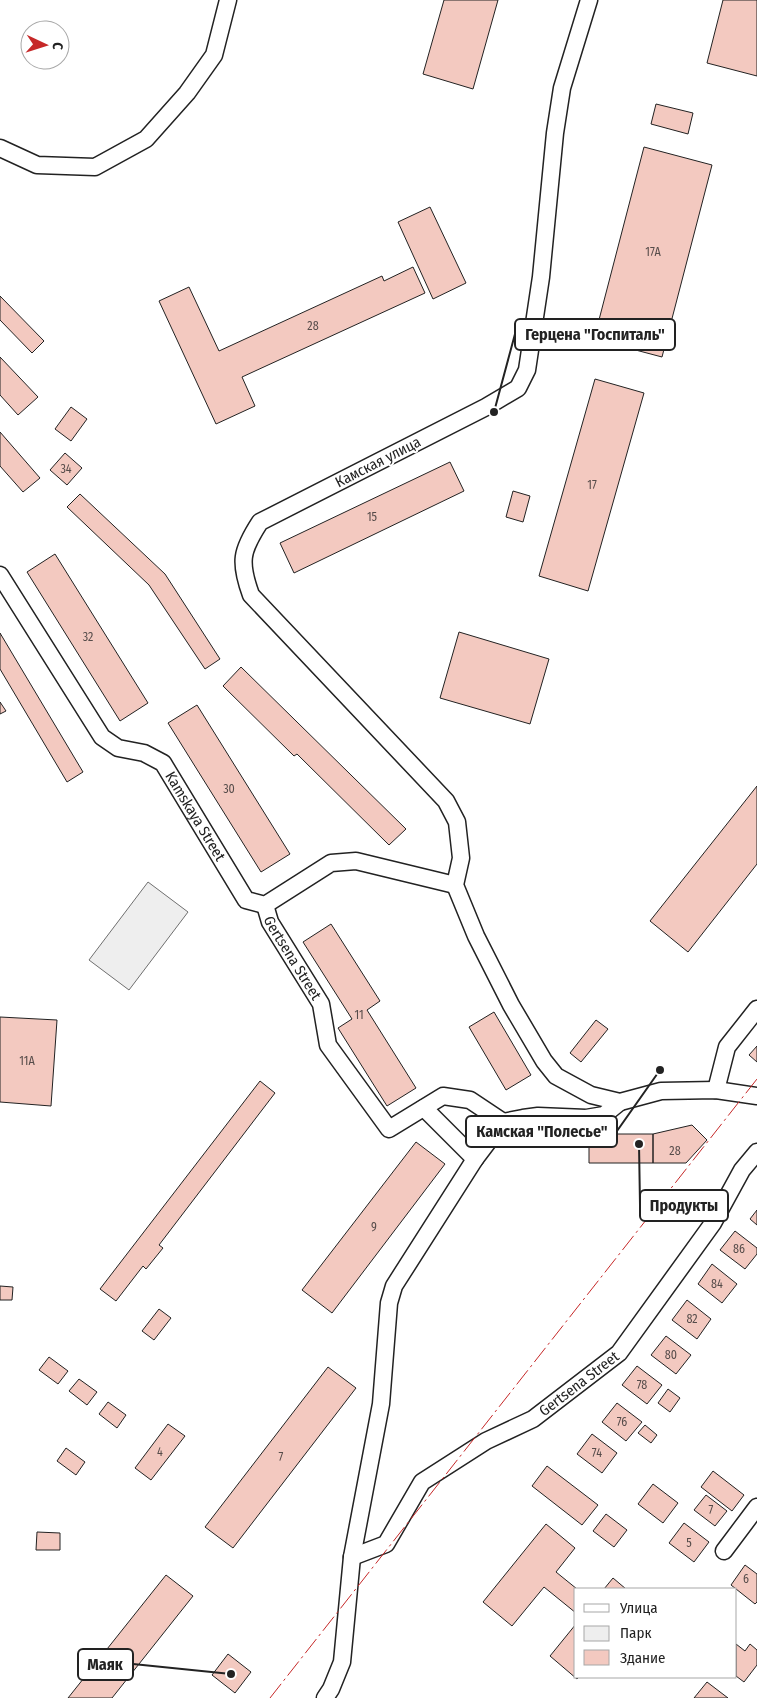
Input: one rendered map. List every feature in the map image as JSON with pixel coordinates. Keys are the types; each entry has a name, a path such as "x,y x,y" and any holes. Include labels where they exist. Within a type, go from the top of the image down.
{"street":[{"path":"0,148 37,164 95,167 146,140 187,93 214,55 228,0"},
{"path":"589,0 562,88 555,133 541,277 527,370 518,388 477,412 260,522 247,542 243,560 244,575 251,595 446,802 457,822 461,858 455,885 476,936 510,1005 544,1061 556,1076 591,1096 620,1102"},
{"name":"Kamskaya Street","path":"0,576 102,737 118,748 144,752 163,762 246,900 264,905"},
{"path":"264,905 331,863 356,861 455,885"},
{"name":"Gertsena Street","path":"264,905 270,922 320,1004 328,1046 388,1129 443,1096 470,1100 503,1122"},
{"path":"716,1090 727,1047 757,1009"},
{"path":"325,1698 342,1662 352,1557 381,1404 389,1303 394,1286 475,1159 503,1122 538,1116 586,1118 604,1115 620,1102 661,1090 716,1090 757,1096"},
{"path":"424,1108 475,1159"},
{"name":"Gertsena Street","path":"352,1557 386,1544 422,1482 486,1441 533,1419 619,1353 713,1223 742,1170 757,1152"},
{"path":"724,1551 757,1507"}],"green space":[{"path":"148,882 188,912 129,990 89,960"}],"building":[{"path":"444,0 498,0 473,89 423,74"},
{"path":"723,0 757,0 757,76 707,63"},
{"path":"656,104 693,113 688,134 651,124"},
{"path":"644,147 712,165 662,357 594,339"},
{"path":"430,207 466,283 433,299 398,222"},
{"path":"413,267 425,293 242,377 255,406 216,424 159,301 189,287 219,351 382,276 384,281"},
{"path":"0,296 44,341 32,353 0,320"},
{"path":"0,357 38,397 18,415 0,395"},
{"path":"595,379 644,393 588,591 539,576"},
{"path":"71,407 87,419 71,441 55,429"},
{"path":"0,432 40,478 23,492 0,466"},
{"path":"65,453 82,468 67,485 50,470"},
{"path":"450,462 464,491 294,573 280,543"},
{"path":"513,491 530,496 523,522 506,517"},
{"path":"80,494 165,574 220,659 205,669 149,585 67,507"},
{"path":"55,554 148,703 120,721 27,572"},
{"path":"459,632 549,659 530,724 440,698"},
{"path":"0,633 83,772 67,782 0,669"},
{"path":"241,667 406,829 389,845 297,754 294,756 223,686"},
{"path":"0,702 6,711 0,714"},
{"path":"197,705 290,854 261,872 168,723"},
{"path":"757,786 757,864 688,952 650,921"},
{"path":"331,924 380,1001 367,1010 416,1088 387,1106 338,1028 352,1019 303,942"},
{"path":"494,1012 531,1075 506,1090 469,1027"},
{"path":"0,1017 57,1020 51,1106 0,1102"},
{"path":"596,1020 608,1029 581,1062 570,1053"},
{"path":"757,1046 757,1062 749,1055"},
{"path":"260,1081 275,1093 159,1245 163,1248 146,1269 143,1266 116,1301 100,1289"},
{"path":"692,1125 707,1140 686,1163 653,1163 653,1134"},
{"path":"589,1134 653,1134 653,1163 589,1163"},
{"path":"416,1142 445,1164 332,1313 302,1290"},
{"path":"757,1210 757,1225 750,1219"},
{"path":"735,1231 757,1248 757,1254 745,1269 720,1250"},
{"path":"712,1264 737,1284 722,1303 698,1284"},
{"path":"0,1286 13,1287 12,1300 0,1300"},
{"path":"687,1300 711,1319 697,1339 672,1320"},
{"path":"159,1309 171,1318 154,1340 142,1331"},
{"path":"666,1336 691,1355 676,1374 651,1355"},
{"path":"49,1357 68,1371 58,1384 39,1370"},
{"path":"637,1366 662,1385 647,1404 622,1385"},
{"path":"328,1367 356,1388 233,1548 205,1527"},
{"path":"79,1379 97,1392 87,1405 69,1391"},
{"path":"668,1389 680,1398 670,1412 658,1403"},
{"path":"108,1402 126,1415 117,1428 99,1414"},
{"path":"617,1403 642,1422 626,1441 602,1422"},
{"path":"168,1424 185,1436 151,1480 135,1468"},
{"path":"645,1425 657,1435 651,1443 638,1433"},
{"path":"592,1434 617,1453 602,1473 577,1454"},
{"path":"66,1448 85,1462 76,1475 57,1461"},
{"path":"547,1466 598,1505 582,1525 532,1486"},
{"path":"713,1471 744,1495 732,1511 701,1487"},
{"path":"653,1484 678,1503 663,1523 638,1504"},
{"path":"706,1495 727,1511 715,1526 694,1510"},
{"path":"606,1514 627,1530 614,1547 593,1531"},
{"path":"684,1523 709,1542 694,1562 669,1543"},
{"path":"546,1524 575,1548 556,1572 576,1588 574,1588 574,1611 544,1587 512,1626 483,1602"},
{"path":"37,1532 60,1533 60,1550 36,1550"},
{"path":"745,1565 757,1574 757,1602 755,1604 731,1585"},
{"path":"166,1575 193,1596 112,1698 68,1698"},
{"path":"613,1578 625,1588 605,1588"},
{"path":"574,1626 574,1676 550,1656"},
{"path":"750,1644 757,1650 757,1665 744,1682 737,1677 737,1645 745,1651"},
{"path":"228,1654 251,1672 235,1693 212,1675"},
{"path":"707,1682 728,1698 694,1698"}],"power":[{"path":"270,1698 757,1079"}],"place":[{"name":"Герцена \"Госпиталь\"","path":"494,412"},
{"name":"Камская \"Полесье\"","path":"660,1070"},
{"name":"Продукты","path":"639,1144"},
{"name":"Маяк","path":"231,1674"}]}
